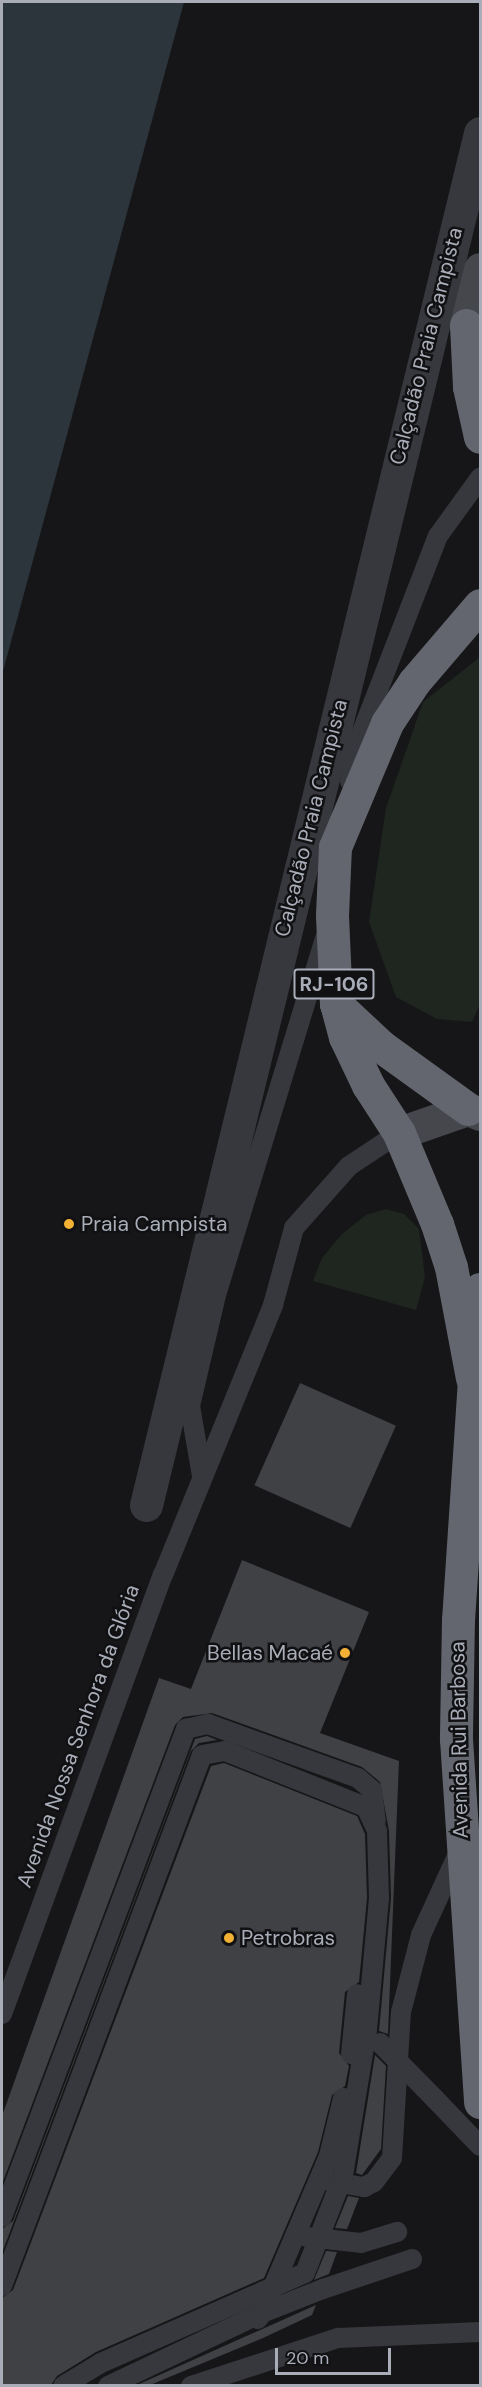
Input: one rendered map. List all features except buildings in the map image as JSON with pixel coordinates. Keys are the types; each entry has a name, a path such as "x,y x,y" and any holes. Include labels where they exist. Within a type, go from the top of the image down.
{"highway":[{"path":"473,336 469,387 480,437"},
{"name":"RJ-106","path":"472,1378 451,1267 399,1133 354,1060 336,1004 332,915 335,847 387,723 477,613"},
{"path":"336,1004 382,1047 474,1111"},
{"name":"RJ-106","path":"472,1378 480,1289"},
{"name":"Avenida Rui Barbosa","path":"472,1378 458,1619 460,1850 480,2102"}],"main road":[{"path":"473,336 480,269"},
{"path":"399,1133 474,1111"}],"street":[{"name":"Calçadão Praia Campista","path":"146,1505 480,132"}],"lane":[{"path":"335,847 358,742 438,536 480,478"},
{"path":"202,1476 190,1406 206,1339 332,915"},
{"name":"Avenida Nossa Senhora da Glória","path":"2,2014 202,1476 273,1305 294,1228 349,1167 399,1133"},
{"path":"100,2021 86,1962 164,1747 186,1729 208,1724 358,1778 372,1790 377,1809 351,2059 340,2117 319,2179 262,2313 252,2330 134,2385"},
{"path":"2,2217 186,1729"},
{"path":"2,2286 202,1755 213,1750 345,1795 373,1816 379,1898 374,2036 343,2176 304,2274 101,2363 63,2385"},
{"path":"319,2179 364,2187 374,2182 392,2158 401,2012 421,1935 460,1850"},
{"path":"374,2036 480,2146"},
{"path":"296,2234 361,2243 397,2232"},
{"path":"108,2385 262,2313 412,2259"},
{"path":"191,2385 338,2338 480,2332"}],"shaded area":[{"path":"2,2 184,2 2,675"},
{"path":"480,657 480,1004 472,1022 437,1019 396,997 369,922 386,808 423,702"},
{"path":"386,1209 404,1214 419,1229 425,1277 416,1310 313,1281 322,1258 342,1234 366,1215"}],"place":[{"name":"Praia Campista","path":"69,1224"},
{"name":"Bellas Macaé","path":"345,1653"},
{"name":"Petrobras","path":"229,1938"}]}
